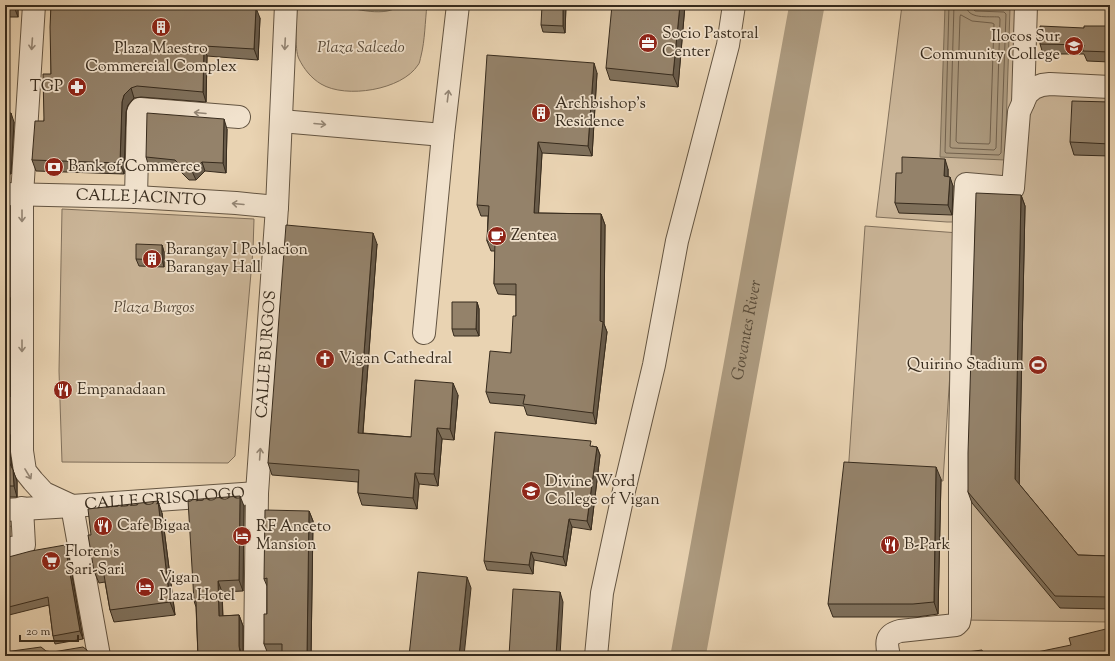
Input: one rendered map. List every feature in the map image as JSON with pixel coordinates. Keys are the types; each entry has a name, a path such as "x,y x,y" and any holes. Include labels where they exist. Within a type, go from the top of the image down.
{"street":[{"path":"34,5 14,194 13,289 22,450 25,471 44,493 72,506 92,653"},
{"name":"CALLE BURGOS","path":"255,656 257,493 277,207 286,5"},
{"path":"424,333 443,135 458,5"},
{"path":"596,656 602,594 623,495 654,365 677,241 728,45 734,5"},
{"path":"1023,103 1026,5"},
{"path":"889,656 887,640 890,635 900,631 956,625 959,622 960,616 960,439 964,216 966,184 1013,188 1019,112 1027,94 1034,88 1050,84 1110,86"},
{"path":"136,197 138,112 140,109 239,117"},
{"path":"281,121 443,135"},
{"name":"CALLE JACINTO","path":"14,194 136,197 277,207"},
{"name":"CALLE CRISOLOGO","path":"13,509 257,493"},
{"path":"5,550 24,545 13,509"}],"green space":[{"name":"Plaza Salcedo","path":"297,5 427,5 423,44 419,63 410,74 400,81 373,90 344,91 332,89 321,84 308,73 297,55"},
{"name":"Quirino Stadium","path":"902,5 1025,5 1024,83 1110,88 1110,622 963,620 968,222 876,217"},
{"name":"Plaza Burgos","path":"62,209 254,219 253,250 235,456 228,463 62,462 59,371"},
{"path":"865,226 959,233 943,481 848,474"},
{"path":"12,526 15,535 5,538 5,527"}],"water":[{"path":"338,5 400,5 394,9 379,12"},
{"path":"945,6 1010,8 1005,160 940,157"}],"building":[{"path":"5,5 15,5 15,9 5,8"},
{"path":"51,5 243,5 243,7 256,8 254,49 204,46 203,92 137,86 131,88 124,95 122,102 120,163 32,160 35,121 44,121 43,74 51,74"},
{"path":"542,5 563,5 563,26 541,25"},
{"name":"Socio Pastoral Center","path":"612,5 680,5 673,75 606,68"},
{"path":"1040,26 1084,28 1084,26 1110,26 1110,52 1083,51 1084,45 1040,44"},
{"path":"487,55 594,63 588,146 538,142 534,213 601,214 600,321 603,322 593,413 523,404 525,395 486,392 490,351 511,353 513,316 516,316 516,284 494,284 495,241 487,241 489,206 477,205"},
{"path":"1072,101 1110,102 1110,144 1070,142"},
{"path":"5,113 11,113 8,166 5,166"},
{"path":"147,113 224,119 223,163 202,162 192,171 186,171 175,160 146,157"},
{"path":"902,157 945,159 944,176 950,177 948,205 895,203 896,173 902,173"},
{"path":"976,193 1021,195 1015,479 1078,555 1110,556 1110,597 1055,596 968,492"},
{"name":"Vigan Cathedral","path":"286,225 373,233 358,433 411,437 415,380 453,383 450,429 437,428 434,474 415,473 413,498 358,493 359,470 268,463"},
{"path":"136,244 162,245 162,260 136,259"},
{"path":"6,287 6,386 5,386"},
{"path":"452,302 477,302 476,329 452,329"},
{"path":"5,424 6,442 9,462 13,470 14,486 5,486"},
{"path":"495,432 591,441 590,446 597,447 587,521 569,519 563,557 531,552 529,565 484,561"},
{"name":"B-Park","path":"844,462 936,467 934,602 913,604 828,604"},
{"path":"240,496 239,580 218,581 219,616 239,615 239,646 240,652 245,656 198,656 196,601 194,601 188,500"},
{"name":"Vigan Plaza Hotel","path":"158,501 170,602 110,610 103,569 94,571 88,535 91,535 88,509"},
{"path":"265,510 309,511 307,655 364,656 282,656 282,644 264,644 264,614 267,614 267,578 264,579"},
{"path":"65,545 80,631 53,636 48,597 5,608 5,558 31,551"},
{"path":"418,572 467,577 459,656 409,656"},
{"path":"513,589 560,592 556,656 509,656"},
{"path":"1110,628 1110,656 1018,656 1071,645 1069,638"},
{"path":"41,647 46,651 53,652 83,647 87,650 88,656 5,656 5,652"},
{"path":"982,650 984,656 944,656 952,654"},
{"path":"875,652 880,656 858,656"}],"waterway":[{"name":"Govantes River","path":"688,656 807,5"}],"place":[{"name":"Plaza Maestro Commercial Complex","path":"161,27"},
{"name":"Socio Pastoral Center","path":"648,43"},
{"name":"Ilocos Sur Community College","path":"1074,46"},
{"name":"TGP","path":"77,87"},
{"name":"Archbishop's Residence","path":"541,113"},
{"name":"Bank of Commerce","path":"54,167"},
{"name":"Zentea","path":"497,236"},
{"name":"Barangay I Poblacion Barangay Hall","path":"152,259"},
{"name":"Vigan Cathedral","path":"325,359"},
{"name":"Quirino Stadium","path":"1038,365"},
{"name":"Empanadaan","path":"63,390"},
{"name":"Divine Word College of Vigan","path":"531,491"},
{"name":"Cafe Bigaa","path":"103,526"},
{"name":"RF Anceto Mansion","path":"242,536"},
{"name":"B-Park","path":"890,545"},
{"name":"Floren's Sari-Sari","path":"51,561"},
{"name":"Vigan Plaza Hotel","path":"145,587"}]}
